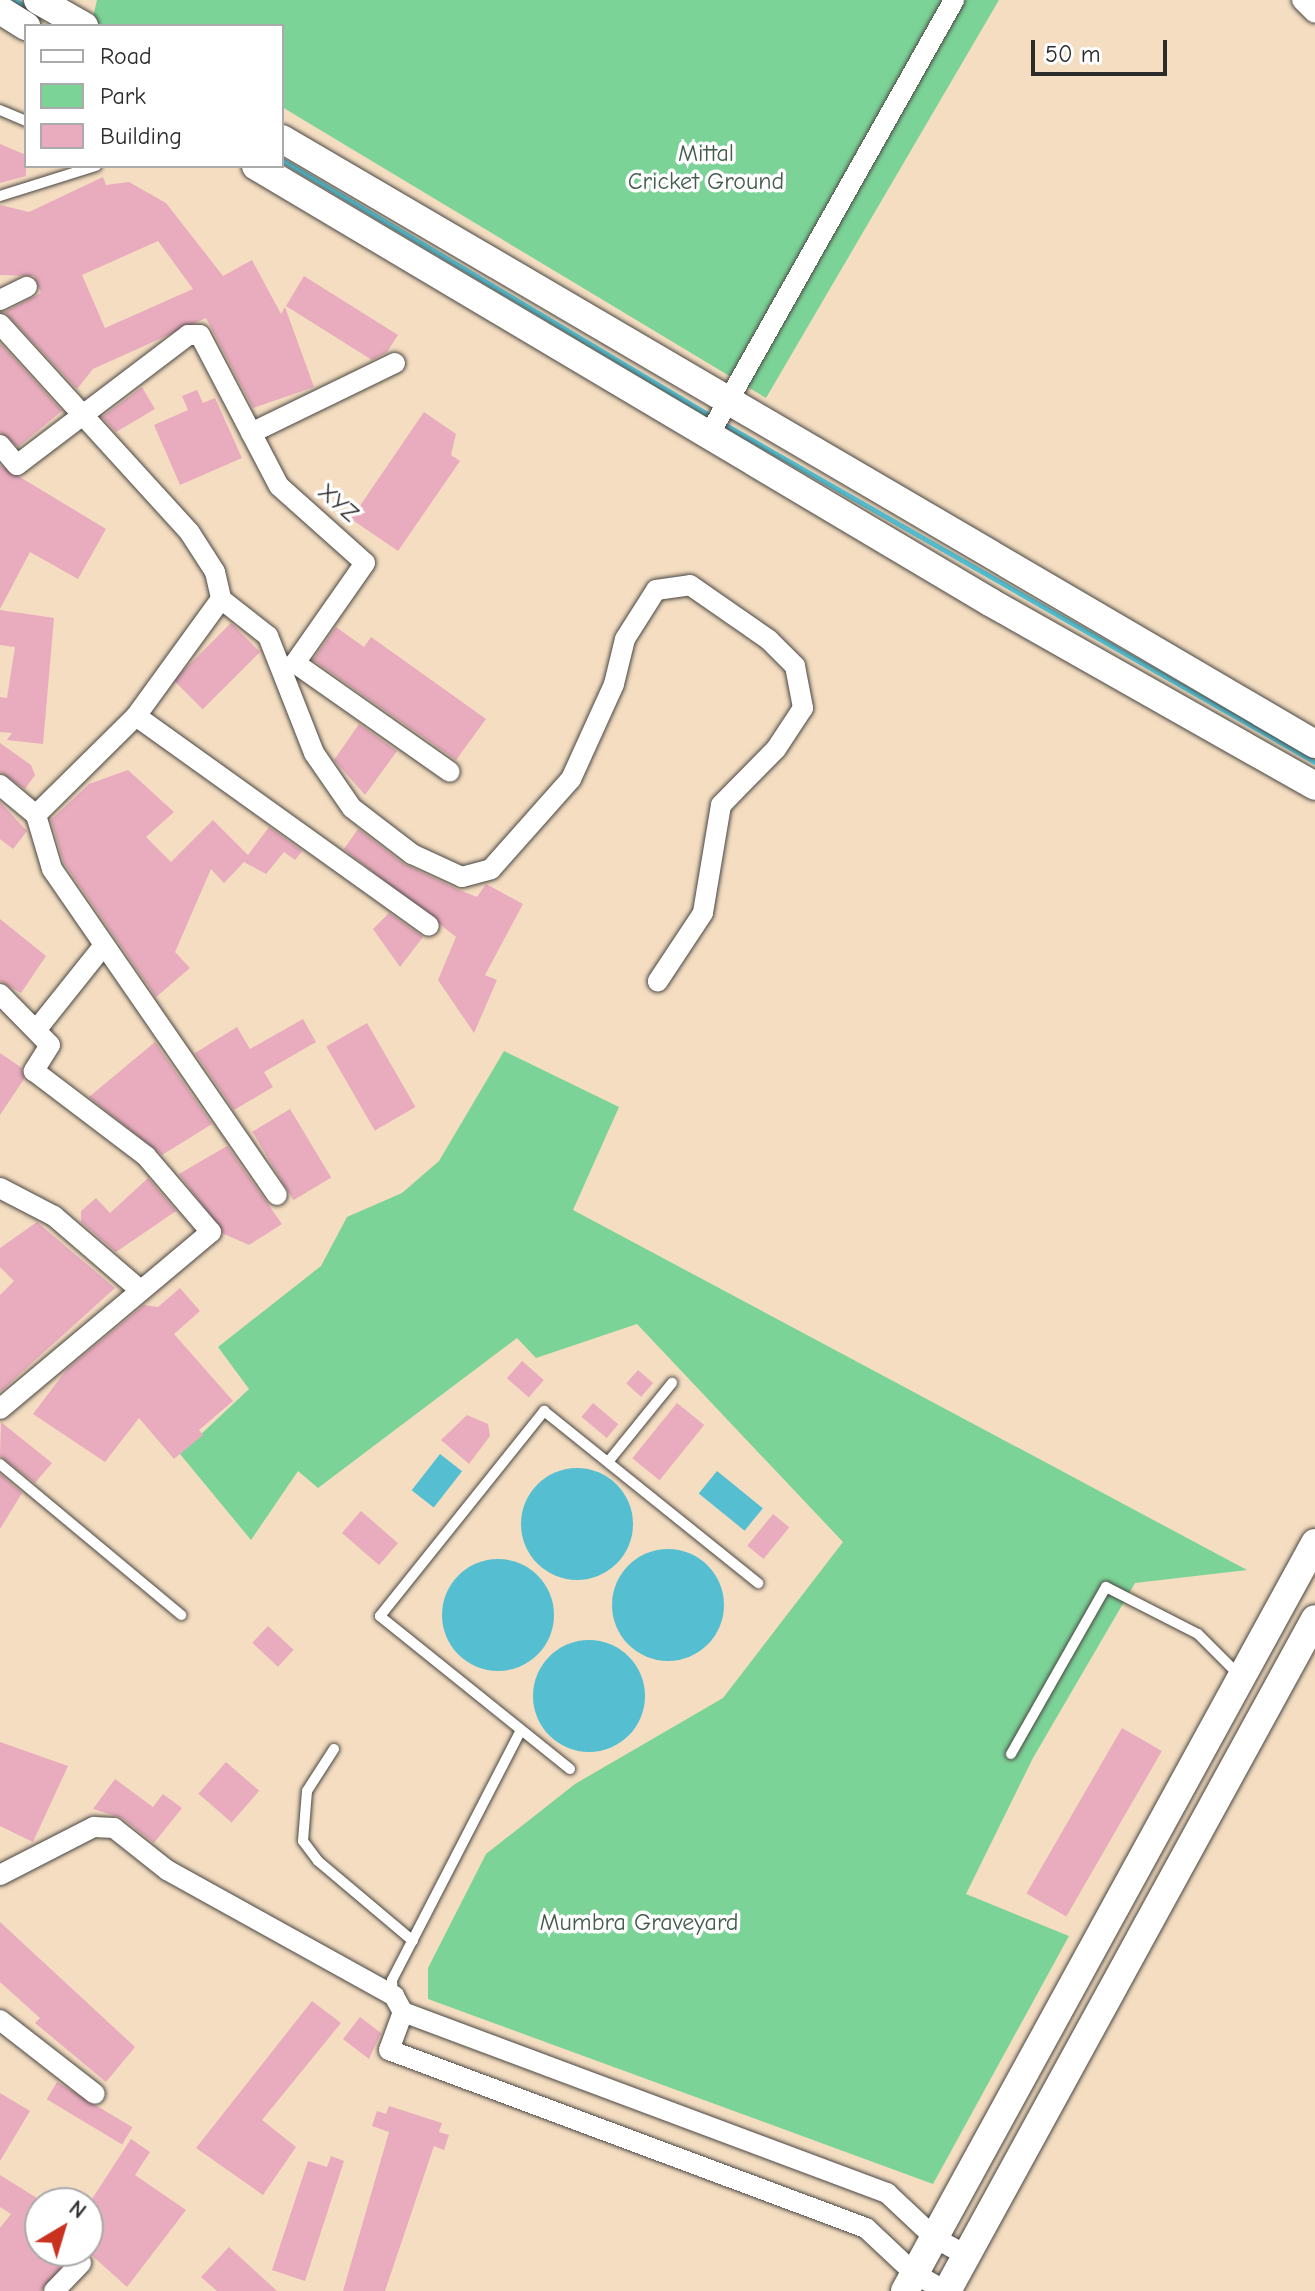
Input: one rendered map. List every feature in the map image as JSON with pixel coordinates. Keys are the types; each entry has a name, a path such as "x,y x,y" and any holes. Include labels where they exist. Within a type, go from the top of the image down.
{"street":[{"path":"38,0 80,24"},
{"path":"718,420 954,0"},
{"path":"1302,0 1315,13"},
{"path":"0,10 24,25"},
{"path":"284,140 718,420 1315,786"},
{"path":"260,168 1315,744"},
{"path":"0,300 27,287"},
{"path":"0,324 190,533 215,572 221,599 268,636 314,753 352,808 412,854 462,877 491,869 571,779 609,697 625,639 656,590 690,585 769,640 795,666 803,708 776,749 721,805 703,913 658,981"},
{"name":"XYZ","path":"79,413 188,335 200,335 279,486 365,563 295,663 450,772"},
{"path":"251,433 395,363"},
{"path":"0,445 17,465 79,413"},
{"path":"36,815 136,716 221,599"},
{"path":"136,716 429,926"},
{"path":"0,785 36,815 52,869 277,1195"},
{"path":"37,1029 104,945"},
{"path":"0,994 50,1045 34,1071 146,1156 211,1232 0,1409"},
{"path":"0,1188 54,1216 140,1290"},
{"path":"910,2283 1315,1543"},
{"path":"398,2004 389,2050 866,2228 910,2283 946,2291 1315,1619"},
{"path":"0,1875 94,1827 114,1828 167,1870 398,2004 887,2193 935,2238 967,2256"},
{"path":"0,2020 95,2094"},
{"path":"54,2291 77,2267"}],"lane":[{"path":"0,110 24,120"},
{"path":"0,196 90,168"},
{"path":"608,1462 672,1383"},
{"path":"570,1769 380,1616 544,1411 758,1583"},
{"path":"0,1464 181,1615"},
{"path":"1011,1754 1106,1587 1198,1634 1241,1677"},
{"path":"398,2004 392,1980 521,1730"},
{"path":"334,1749 307,1791 303,1841 318,1861 413,1941"}],"green space":[{"name":"Mittal Cricket Ground","path":"97,0 999,0 766,398 284,108 284,24 100,24 92,21"},
{"name":"Mumbra Graveyard","path":"504,1051 619,1107 573,1210 1247,1570 1135,1583 1033,1758 966,1894 1069,1936 933,2184 428,1999 428,1968 486,1854 575,1784 723,1698 843,1542 637,1324 536,1358 517,1338 318,1488 298,1471 251,1540 180,1454 249,1389 218,1347 321,1266 347,1217 402,1193 439,1161"}],"water":[{"path":"440,1454 462,1471 434,1507 412,1490"},
{"path":"577,1468 598,1472 616,1485 629,1503 633,1524 629,1545 616,1563 598,1576 577,1580 556,1576 538,1563 525,1545 521,1524 525,1503 538,1485 556,1472"},
{"path":"717,1471 763,1508 745,1531 699,1494"},
{"path":"668,1549 689,1553 707,1566 720,1584 724,1605 720,1626 707,1644 689,1657 668,1661 647,1657 629,1644 616,1626 612,1605 616,1584 629,1566 647,1553"},
{"path":"498,1559 519,1563 537,1576 550,1594 554,1615 550,1636 537,1654 519,1667 498,1671 477,1667 459,1654 446,1636 442,1615 446,1594 459,1576 477,1563"},
{"path":"589,1640 610,1644 628,1657 641,1675 645,1696 641,1717 628,1735 610,1748 589,1752 568,1748 550,1735 537,1717 533,1696 537,1675 550,1657 568,1644"}],"building":[{"path":"0,144 24,154 26,176 0,183"},
{"path":"103,177 106,185 129,182 166,203 223,276 252,260 281,314 285,307 314,387 253,408 206,318 93,369 77,389 5,312 41,293 34,276 0,275 0,205 29,212","holes":["158,241 193,289 105,328 82,275"]},
{"path":"304,276 398,335 387,352 372,360 286,306"},
{"path":"0,343 62,411 18,447 0,432"},
{"path":"142,387 155,409 116,432 102,417"},
{"path":"197,390 203,403 215,398 242,458 180,485 154,425 188,410 182,396"},
{"path":"424,412 456,434 451,455 460,461 398,551 351,519"},
{"path":"0,465 106,529 78,579 30,552 0,609"},
{"path":"0,610 54,618 43,744 7,740 12,733 0,732 0,697 7,698 15,647 0,645"},
{"path":"231,623 260,652 203,709 174,680"},
{"path":"336,627 364,647 371,637 486,719 456,760 313,660"},
{"path":"359,724 397,751 365,795 334,760"},
{"path":"0,743 31,765 35,775 25,789 0,772"},
{"path":"128,770 174,812 146,837 171,862 213,820 248,855 269,827 302,851 295,860 284,852 266,874 244,862 224,883 211,869 175,952 190,968 156,997 64,863 51,820 89,784"},
{"path":"0,802 27,831 13,849 0,839"},
{"path":"358,829 404,864 457,889 477,897 486,884 523,904 485,975 497,980 474,1033 438,980 456,937 344,849"},
{"path":"389,913 423,937 400,967 373,929"},
{"path":"0,919 46,956 21,993 0,981"},
{"path":"303,1019 316,1042 264,1072 273,1087 234,1110 195,1053 237,1027 250,1049"},
{"path":"367,1023 416,1107 375,1131 326,1046"},
{"path":"155,1042 212,1124 162,1155 89,1097"},
{"path":"0,1053 22,1068 24,1079 0,1115"},
{"path":"290,1109 331,1178 293,1200 252,1132"},
{"path":"227,1146 282,1224 249,1245 224,1234 179,1174"},
{"path":"148,1178 176,1211 116,1252 81,1222 81,1211 96,1198 110,1213"},
{"path":"37,1222 115,1288 0,1392 0,1295 14,1281 0,1267 0,1248"},
{"path":"180,1288 200,1311 174,1334 233,1401 199,1430 203,1435 174,1459 139,1418 105,1462 33,1414 67,1369 144,1305 158,1307"},
{"path":"522,1361 544,1380 529,1397 507,1378"},
{"path":"638,1370 653,1383 641,1397 626,1384"},
{"path":"593,1403 618,1424 607,1438 581,1417"},
{"path":"677,1403 704,1425 660,1480 632,1458"},
{"path":"467,1415 488,1424 490,1436 469,1464 441,1440"},
{"path":"1,1422 52,1463 35,1483 0,1456"},
{"path":"0,1474 22,1493 0,1529"},
{"path":"361,1511 398,1543 379,1565 342,1533"},
{"path":"773,1514 789,1527 764,1559 747,1546"},
{"path":"268,1626 294,1650 278,1667 252,1643"},
{"path":"1122,1728 1162,1751 1066,1916 1026,1893"},
{"path":"0,1742 68,1766 33,1842 0,1826"},
{"path":"226,1762 259,1791 232,1823 198,1794"},
{"path":"115,1779 153,1807 163,1794 182,1808 154,1843 122,1818 93,1809"},
{"path":"0,1922 135,2047 106,2082 35,2023 40,2018 0,1982"},
{"path":"312,2001 341,2023 262,2120 296,2147 263,2195 196,2148"},
{"path":"360,2017 381,2033 369,2059 343,2039"},
{"path":"57,2082 132,2127 122,2144 47,2099"},
{"path":"0,2093 30,2111 0,2161"},
{"path":"389,2106 442,2123 439,2132 449,2135 444,2150 434,2146 385,2291 343,2291 389,2132 372,2126 377,2111 386,2114"},
{"path":"131,2139 150,2152 135,2175 186,2210 127,2287 104,2266 104,2187 100,2187"},
{"path":"331,2156 344,2161 305,2281 272,2270 308,2161 327,2167"},
{"path":"0,2175 24,2190 24,2267 62,2267 41,2291 0,2291 0,2228 11,2214 0,2207"},
{"path":"229,2247 277,2291 217,2291 201,2277"}],"waterway":[{"path":"15,0 28,8"},
{"path":"284,161 714,418"},
{"path":"722,423 1315,762"}]}
